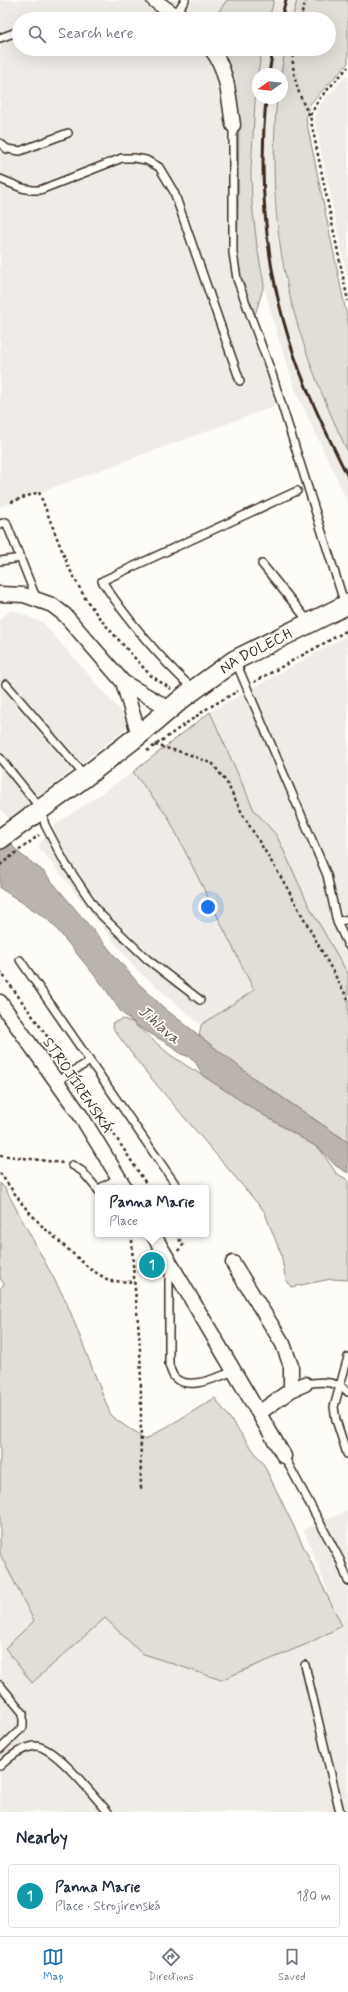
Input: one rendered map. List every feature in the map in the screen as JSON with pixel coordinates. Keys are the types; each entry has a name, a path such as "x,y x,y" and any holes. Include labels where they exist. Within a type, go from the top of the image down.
{"main road":[{"name":"NA DOLECH","path":"0,839 86,777 189,693 235,660 309,623 347,607"}],"street":[{"path":"154,0 170,12"},
{"path":"216,56 224,75 233,125"},
{"path":"0,594 24,595 52,605 65,615 123,682 170,709"},
{"path":"123,682 139,735"},
{"name":"STROJÍRENSKÁ","path":"0,1002 81,1116 121,1183"},
{"path":"155,1237 235,1370 284,1456"},
{"path":"233,1263 283,1344 291,1366 291,1390"},
{"path":"259,1413 291,1390 305,1384"}],"lane":[{"path":"179,12 185,0"},
{"path":"0,38 12,34"},
{"path":"233,125 233,253 237,279 274,382 347,607"},
{"path":"0,143 7,149 20,151 68,133"},
{"path":"0,179 32,190 45,188 122,158 146,160 159,167 174,192 240,381"},
{"path":"189,693 119,608 102,581 297,491"},
{"path":"0,524 6,522 37,600"},
{"path":"0,561 21,558"},
{"path":"262,564 309,623"},
{"path":"235,660 327,875 337,922 348,945"},
{"path":"6,684 86,777"},
{"path":"0,758 46,826 64,862 99,913 147,959 200,1000"},
{"path":"337,922 348,919"},
{"path":"20,960 176,1185"},
{"path":"57,1081 90,1061"},
{"path":"72,1165 82,1171 95,1186"},
{"path":"169,1260 169,1365 174,1376 185,1383 197,1383 235,1370"},
{"path":"347,1454 336,1420 334,1407 348,1357"},
{"path":"305,1384 328,1382 340,1385 348,1392"},
{"path":"284,1456 336,1554 348,1581"},
{"path":"305,1665 340,1812"},
{"path":"0,1685 23,1713 23,1727 0,1749"},
{"path":"0,1766 21,1751 35,1746 46,1748 58,1757 108,1812"}],"path":[{"path":"302,12 306,0"},
{"path":"292,56 292,68 295,80 310,116 348,301"},
{"path":"310,116 320,98 348,67"},
{"path":"11,502 39,492 68,566 85,598 102,620 150,675 189,693 208,708"},
{"path":"155,745 188,754 213,764 227,783 243,815 285,884 348,999"},
{"path":"0,865 37,838"},
{"path":"0,1155 14,1155 72,1165"},
{"path":"0,1173 23,1205 42,1226 90,1269 110,1281 135,1282"},
{"path":"132,1237 132,1260 140,1351 141,1491"}],"shaded area":[{"path":"0,0 227,0 218,12 12,12 12,56 220,56 239,126 237,281 281,404 0,507"},
{"path":"227,0 274,0 271,12 218,12"},
{"path":"274,0 297,0 294,12 271,12"},
{"path":"297,0 348,0 348,63 310,104 306,119 348,322 348,452 311,365 297,322 286,280 279,237 275,193 274,147 277,104 288,104 288,68 282,68 284,56 336,56 336,12 294,12"},
{"path":"220,56 261,56 259,68 252,68 252,104 255,104 251,170 252,203 257,246 264,285 252,325 237,281 239,126"},
{"path":"261,56 284,56 282,68 259,68"},
{"path":"348,74 348,280 315,122 316,109"},
{"path":"255,104 276,104 274,130 274,201 278,243 285,281 305,352 348,452 348,502 296,392 273,321 264,285 257,246 252,203 253,128"},
{"path":"11,610 42,622 132,724 9,819 0,809 0,619"},
{"path":"348,635 348,974 309,906 277,836 254,810 210,712"},
{"path":"210,712 254,810 277,836 309,906 348,974 348,1142 255,1079 199,1036 201,1025 254,990 168,817 133,772"},
{"path":"133,772 168,817 254,990 201,1025 137,970 38,846 55,825"},
{"path":"123,1019 132,1022 169,1054 190,1068 320,1149 336,1173 348,1180 348,1280 331,1279 291,1287 286,1281 281,1254 264,1211 145,1071 114,1030 112,1023"},
{"path":"0,1183 5,1188 66,1301 111,1416 145,1440 215,1398 264,1465 342,1626 307,1644 221,1680 141,1653 105,1618 32,1683 5,1648 34,1621 0,1554 0,1289 4,1284 0,1278"},
{"path":"348,1510 348,1812 0,1812 0,1554 34,1621 33,1683 105,1617 141,1653 341,1626 304,1530"}],"water":[{"name":"Jihlava","path":"0,828 9,842 19,853 43,871 137,982 164,1008 255,1079 348,1142 348,1173 336,1166 320,1149 252,1108 203,1076 196,1063 190,1057 181,1054 170,1045 139,1027 121,1012 104,987 55,927 46,918 0,888"}],"railway":[{"path":"283,12 286,0"},
{"path":"270,68 272,56"},
{"path":"266,104 263,172 268,246 275,282 283,318 307,389 348,477"}],"place":[{"name":"Panna Marie","path":"152,1265"}]}
